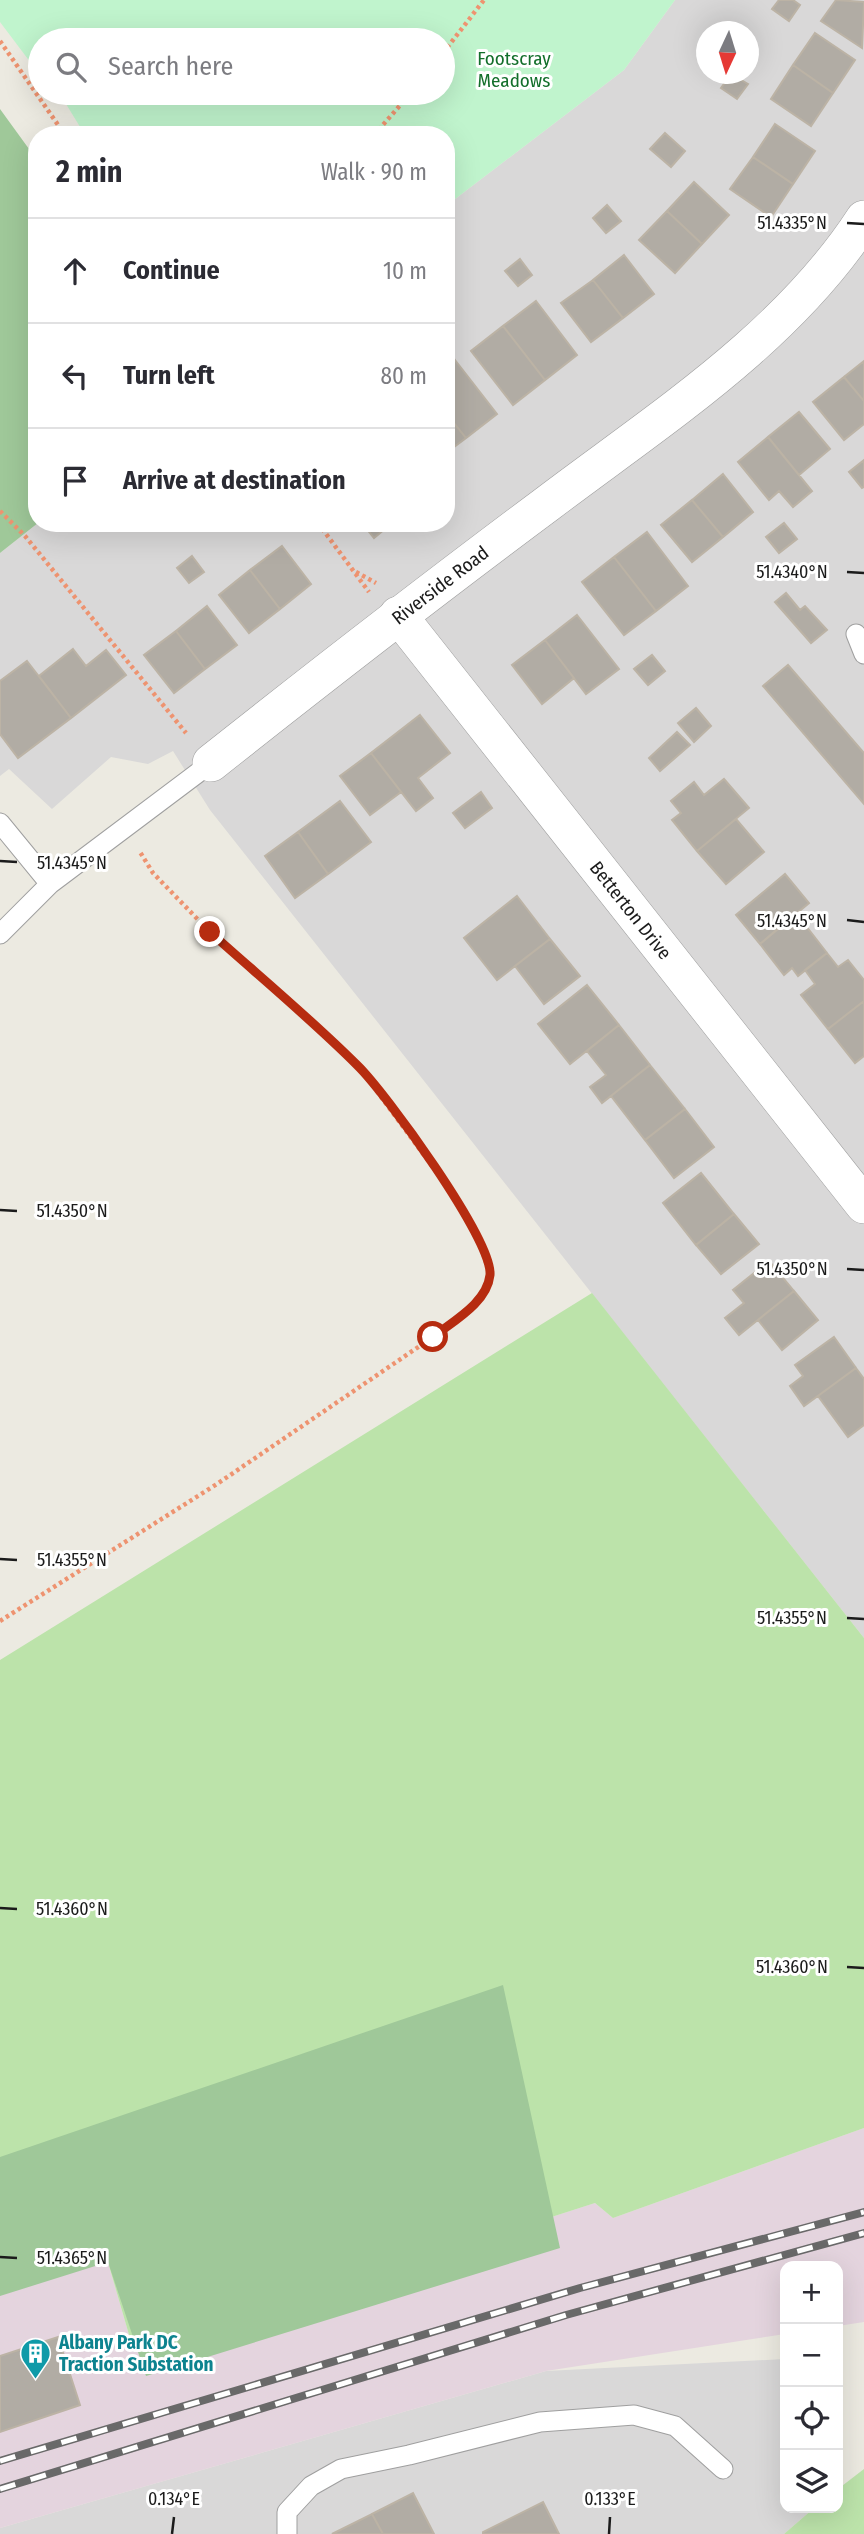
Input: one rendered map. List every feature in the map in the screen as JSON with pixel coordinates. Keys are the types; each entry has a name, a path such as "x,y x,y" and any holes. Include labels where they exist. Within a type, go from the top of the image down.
{"street":[{"name":"Riverside Road","path":"211,763 394,618 736,362 836,262 864,219"},
{"name":"Betterton Drive","path":"394,618 864,1205"}],"lane":[{"path":"856,634 864,654"},
{"name":"Riverside Road","path":"0,934 50,884 211,763"},
{"path":"0,823 50,884"},
{"path":"287,2534 286,2512 311,2486 341,2469 541,2422 634,2415 665,2423 675,2426 723,2469"}],"path":[{"path":"455,37 485,0"},
{"path":"0,41 28,81"},
{"path":"44,105 59,126"},
{"path":"382,126 400,105"},
{"path":"0,511 25,536 211,763"},
{"path":"325,532 394,618"},
{"path":"0,1621 217,1484 433,1337 481,1298 490,1274 478,1239 452,1193 359,1067 210,932 153,873 125,827"}],"shaded area":[{"path":"675,0 864,0 864,1638 210,810 173,751 148,764 111,757 52,809 9,769 0,776 0,553 28,531 455,532 455,199 624,70"},
{"path":"864,2128 864,2322 843,2325 843,2261 780,2261 780,2335 546,2371 0,2528 0,2238 92,2207 134,2352 595,2203 613,2218"},
{"path":"780,2359 780,2513 808,2513 784,2534 0,2534 0,2528 546,2371"}],"green space":[{"name":"Footscray Meadows","path":"0,0 675,0 624,70 455,199 455,126 79,126 67,105 455,105 455,28 28,28 28,59 0,22"},
{"path":"0,109 28,148 28,531 0,553"},
{"path":"592,1293 864,1638 864,2128 613,2218 595,2203 134,2352 92,2207 0,2238 0,1660"},
{"path":"503,1985 560,2248 146,2376 108,2262 0,2296 0,2157"},
{"path":"864,2469 864,2534 784,2534 808,2513 843,2513 843,2485"}],"building":[{"path":"779,0 793,0 800,5 789,21 772,9"},
{"path":"836,0 864,2 862,48 821,21"},
{"path":"815,33 855,60 833,93 793,65"},
{"path":"793,65 833,93 811,126 771,99"},
{"path":"724,84 748,84 737,99 721,88"},
{"path":"775,124 815,151 793,184 753,157"},
{"path":"665,133 685,151 671,167 650,149"},
{"path":"753,157 793,184 771,217 730,189"},
{"path":"694,182 729,215 702,244 667,211"},
{"path":"607,205 621,221 606,233 593,218"},
{"path":"667,211 702,244 675,273 639,240"},
{"path":"624,255 654,294 623,318 593,280"},
{"path":"520,259 532,275 518,286 505,271"},
{"path":"593,280 623,318 591,342 561,303"},
{"path":"536,301 577,355 545,380 503,326"},
{"path":"503,326 545,380 513,405 471,351"},
{"path":"455,360 497,414 466,438 455,424"},
{"path":"864,361 864,401 844,377"},
{"path":"844,377 864,401 864,424 844,440 813,402"},
{"path":"799,412 830,449 799,475 768,437"},
{"path":"455,424 466,438 455,446"},
{"path":"768,437 812,491 793,507 779,491 769,500 738,462"},
{"path":"864,460 864,487 862,488 849,472"},
{"path":"723,474 753,512 723,537 692,500"},
{"path":"692,500 723,537 692,562 661,525"},
{"path":"784,523 797,539 779,553 766,537"},
{"path":"369,532 381,532 374,538"},
{"path":"647,532 688,586 656,611 614,557"},
{"path":"282,546 311,584 280,609 250,570"},
{"path":"192,556 204,572 189,583 177,568"},
{"path":"614,557 656,611 624,635 582,582"},
{"path":"250,570 280,609 249,633 219,595"},
{"path":"786,593 800,610 805,606 827,630 811,643 775,602"},
{"path":"207,606 237,645 205,669 176,631"},
{"path":"577,615 619,669 586,694 545,640"},
{"path":"176,631 205,669 174,693 144,655"},
{"path":"545,640 574,678 542,704 512,665"},
{"path":"73,649 86,666 106,650 126,675 71,718 39,676"},
{"path":"652,655 665,671 648,685 634,669"},
{"path":"27,661 71,718 18,758 0,734 0,681"},
{"path":"788,665 864,753 864,804 763,686"},
{"path":"696,708 711,726 694,742 678,723"},
{"path":"420,715 450,753 418,778 433,798 416,811 371,753"},
{"path":"677,732 690,745 660,771 649,758"},
{"path":"371,753 401,792 370,815 340,776"},
{"path":"724,779 749,808 697,851 672,820 681,813 671,801 694,782 704,795"},
{"path":"481,792 492,808 465,828 453,813"},
{"path":"340,801 371,842 328,874 298,832"},
{"path":"736,819 764,852 726,884 697,851"},
{"path":"298,832 328,874 295,898 265,856"},
{"path":"785,874 809,903 760,944 736,915"},
{"path":"517,896 550,939 497,980 464,938"},
{"path":"796,913 827,953 798,976 792,968 784,975 760,944"},
{"path":"550,939 580,976 544,1004 515,966"},
{"path":"827,953 838,967 848,960 864,980 864,1001 828,1029 801,995 815,984 805,970"},
{"path":"587,985 619,1025 570,1064 538,1024"},
{"path":"864,1001 864,1056 855,1063 828,1029"},
{"path":"619,1025 650,1065 602,1103 590,1087 606,1075 587,1051"},
{"path":"650,1065 685,1109 645,1140 611,1096"},
{"path":"685,1109 714,1147 674,1178 645,1140"},
{"path":"701,1173 734,1214 696,1245 663,1203"},
{"path":"734,1214 759,1244 721,1274 696,1245"},
{"path":"769,1261 794,1291 739,1335 725,1318 744,1303 733,1290"},
{"path":"794,1291 818,1320 782,1350 758,1320"},
{"path":"834,1337 856,1368 804,1406 790,1386 803,1376 795,1365"},
{"path":"856,1368 864,1379 864,1425 848,1437 818,1396"},
{"name":"Albany Park DC Traction Substation","path":"58,2337 80,2405 0,2432 0,2356"},
{"path":"413,2493 434,2534 383,2534 372,2514"},
{"path":"543,2502 559,2534 483,2534 483,2532"},
{"path":"372,2514 383,2534 332,2534"}],"railway":[{"path":"0,2461 580,2288 864,2212"},
{"path":"0,2489 566,2315 864,2233"}],"place":[{"name":"Albany Park DC Traction Substation","path":"36,2380"}],"route":[{"path":"210,932 359,1067 452,1193 478,1239 490,1274 481,1298 433,1337"}]}
